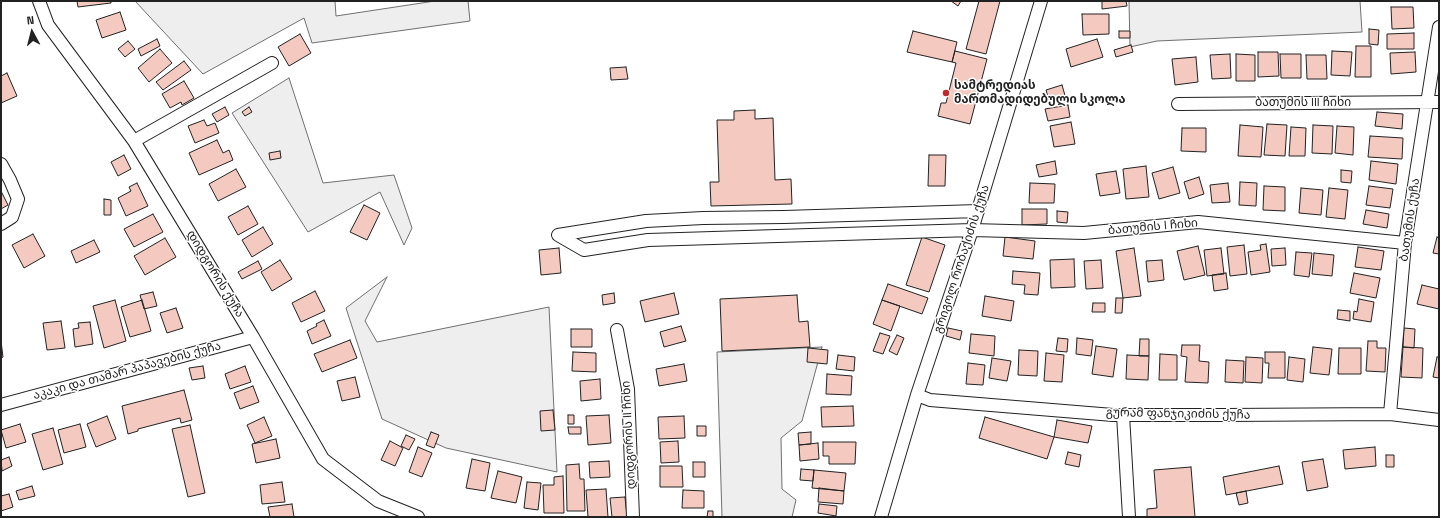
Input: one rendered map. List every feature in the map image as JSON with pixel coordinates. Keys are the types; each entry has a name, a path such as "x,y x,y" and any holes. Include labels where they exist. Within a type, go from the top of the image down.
{"street":[{"name":"დიდგორის ქუჩა","path":"39,1 48,25 134,141 252,337 323,459 378,501 418,517"},
{"name":"გრიგოლ რობაქიძის ქუჩა","path":"881,517 917,396 978,211 1041,1"},
{"name":"ბათუმის ქუჩა","path":"1390,414 1406,243 1433,102 1439,27"},
{"path":"134,141 272,62"},
{"name":"ბათუმის III ჩიხი","path":"1178,104 1433,102"},
{"path":"1,164 18,199 12,217 1,224"},
{"path":"784,236 784,217 978,211"},
{"name":"ბათუმის I ჩიხი","path":"784,217 703,218 646,221 558,235 584,250 648,240 972,230 1084,233 1198,222 1406,243"},
{"name":"დიდგორის II ჩიხი","path":"617,330 628,389 633,517"},
{"name":"აკაკი და თამარ პაპავების ქუჩა","path":"1,405 252,337"},
{"name":"გურამ ფანჯიკიძის ქუჩა","path":"917,396 930,400 1123,415 1390,414 1439,420"},
{"path":"1123,415 1130,517"}],"shaded area":[{"path":"135,1 335,1 336,16 435,1 468,1 470,21 312,43 304,18 203,74"},
{"path":"1129,1 1360,1 1362,32 1157,41 1130,47"},
{"path":"289,78 323,183 394,175 412,228 404,245 380,192 308,232 232,113"},
{"path":"387,277 365,321 377,342 549,307 557,472 446,448 382,419 346,308"},
{"path":"822,347 802,421 781,438 782,489 796,500 792,517 722,517 717,352"}],"building":[{"path":"77,1 111,1 111,3 78,7"},
{"path":"951,1 961,1 958,6"},
{"path":"979,1 1000,1 986,54 966,49"},
{"path":"1102,1 1126,1 1127,6 1102,9"},
{"path":"1391,7 1413,7 1414,28 1392,29"},
{"path":"120,12 126,30 102,38 96,20"},
{"path":"1082,14 1109,14 1109,34 1083,35"},
{"path":"1369,29 1379,30 1378,45 1369,44"},
{"path":"913,31 957,42 952,62 907,52"},
{"path":"1119,31 1130,31 1130,38 1119,38"},
{"path":"1414,33 1414,49 1387,49 1387,34"},
{"path":"300,34 311,53 289,66 278,47"},
{"path":"157,39 160,46 141,56 138,49"},
{"path":"1097,39 1103,57 1071,67 1066,49"},
{"path":"128,41 135,49 125,57 118,49"},
{"path":"1131,45 1133,52 1116,57 1114,50"},
{"path":"1356,46 1371,46 1371,77 1355,77"},
{"path":"160,49 172,63 149,82 138,68"},
{"path":"955,51 987,59 970,124 938,116 941,103 946,103 956,63 952,62"},
{"path":"1332,51 1352,52 1350,76 1331,75"},
{"path":"1258,52 1278,52 1279,76 1258,77"},
{"path":"1415,52 1416,72 1391,74 1390,53"},
{"path":"1230,54 1231,78 1212,79 1210,55"},
{"path":"1236,54 1255,55 1255,81 1236,81"},
{"path":"1280,54 1301,54 1301,78 1281,78"},
{"path":"1306,55 1326,55 1327,79 1307,79"},
{"path":"1196,57 1198,82 1175,85 1172,59"},
{"path":"184,61 191,70 163,90 156,82"},
{"path":"626,67 628,79 611,80 610,68"},
{"path":"7,73 17,96 1,103 1,76"},
{"path":"184,81 194,98 182,105 181,102 170,108 162,94"},
{"path":"1062,85 1066,99 1050,104 1046,90"},
{"path":"1068,105 1070,117 1048,121 1045,109"},
{"path":"225,107 229,115 217,122 212,114"},
{"path":"249,107 252,112 245,116 242,112"},
{"path":"755,110 755,119 773,118 775,180 791,179 792,204 711,206 710,182 719,182 717,120 734,120 734,111"},
{"path":"1377,112 1403,114 1402,129 1375,126"},
{"path":"204,120 207,126 215,123 219,133 195,143 188,126"},
{"path":"1071,122 1075,144 1054,147 1050,126"},
{"path":"1267,124 1287,125 1285,156 1264,155"},
{"path":"1240,125 1263,127 1261,157 1238,156"},
{"path":"1313,125 1333,126 1332,154 1312,153"},
{"path":"1337,126 1354,127 1353,155 1335,153"},
{"path":"1291,127 1306,128 1305,156 1289,156"},
{"path":"1182,128 1206,128 1206,152 1181,151"},
{"path":"1370,136 1403,138 1402,159 1368,157"},
{"path":"217,140 223,153 229,150 233,160 199,175 189,153"},
{"path":"280,151 281,158 270,160 269,153"},
{"path":"124,155 131,169 118,176 111,162"},
{"path":"929,155 946,155 945,186 928,186"},
{"path":"1055,161 1057,174 1039,177 1036,165"},
{"path":"1371,161 1398,164 1396,184 1369,180"},
{"path":"1146,166 1149,197 1126,199 1123,169"},
{"path":"1173,167 1180,193 1159,199 1152,173"},
{"path":"236,169 246,187 218,201 209,184"},
{"path":"1341,170 1352,171 1351,183 1341,182"},
{"path":"1116,171 1120,193 1100,196 1096,174"},
{"path":"1199,177 1204,194 1189,199 1184,182"},
{"path":"1240,182 1257,183 1256,206 1239,205"},
{"path":"137,183 148,206 126,216 118,198 131,191 129,187"},
{"path":"1030,183 1055,184 1054,203 1029,203"},
{"path":"1228,183 1230,202 1212,203 1210,185"},
{"path":"1264,186 1285,187 1285,211 1263,210"},
{"path":"1369,186 1393,189 1390,208 1366,205"},
{"path":"1301,188 1323,190 1321,215 1299,213"},
{"path":"1329,188 1348,190 1345,219 1326,217"},
{"path":"1,191 8,205 1,209"},
{"path":"104,199 111,200 111,215 104,215"},
{"path":"364,205 380,213 367,240 350,232"},
{"path":"248,206 258,224 238,235 228,217"},
{"path":"1022,209 1047,209 1047,224 1022,225"},
{"path":"1366,210 1389,214 1387,228 1363,224"},
{"path":"1057,211 1068,212 1067,223 1057,222"},
{"path":"153,214 163,232 134,247 124,229"},
{"path":"263,227 273,244 252,257 242,240"},
{"path":"33,234 45,256 24,268 12,245"},
{"path":"922,237 945,245 929,292 906,285"},
{"path":"1005,237 1035,241 1033,259 1003,256"},
{"path":"1437,237 1439,238 1439,254 1433,253"},
{"path":"165,238 176,257 145,275 134,256"},
{"path":"94,240 100,252 76,263 71,251"},
{"path":"1266,244 1270,272 1251,275 1248,252 1261,250 1260,245"},
{"path":"1244,245 1247,274 1230,276 1227,247"},
{"path":"1198,246 1205,275 1184,280 1177,251"},
{"path":"1358,247 1384,251 1381,270 1355,267"},
{"path":"559,248 561,273 541,275 539,250"},
{"path":"1134,248 1141,296 1123,298 1116,251"},
{"path":"1221,248 1224,274 1207,276 1204,250"},
{"path":"1285,248 1286,265 1272,266 1271,249"},
{"path":"1296,252 1312,253 1309,277 1294,275"},
{"path":"1314,253 1334,255 1332,276 1312,274"},
{"path":"1074,259 1075,287 1051,288 1050,260"},
{"path":"280,260 292,279 272,291 261,272"},
{"path":"1101,260 1103,288 1086,289 1084,261"},
{"path":"1162,260 1164,280 1148,282 1146,261"},
{"path":"258,261 262,269 242,279 238,272"},
{"path":"1013,271 1040,273 1038,295 1024,294 1025,285 1012,284"},
{"path":"1226,273 1228,289 1214,291 1212,275"},
{"path":"1354,273 1380,278 1376,298 1350,293"},
{"path":"888,284 928,298 922,314 882,300"},
{"path":"1422,285 1439,289 1439,309 1417,304"},
{"path":"315,291 325,311 301,322 292,303"},
{"path":"153,292 157,306 144,309 140,295"},
{"path":"614,293 615,303 603,305 602,295"},
{"path":"674,293 679,314 645,322 640,301"},
{"path":"797,295 799,322 808,321 810,347 722,351 720,299"},
{"path":"985,296 1014,301 1011,321 982,316"},
{"path":"1116,298 1123,298 1122,313 1115,313"},
{"path":"1359,299 1374,302 1371,322 1353,319 1354,311 1357,312"},
{"path":"115,300 126,341 104,348 93,306"},
{"path":"142,300 151,331 130,337 121,307"},
{"path":"882,300 900,306 891,331 873,324"},
{"path":"1093,303 1105,303 1105,312 1092,312"},
{"path":"176,308 183,328 167,333 160,313"},
{"path":"1338,310 1350,311 1350,321 1337,319"},
{"path":"324,320 331,336 312,344 307,331 317,326 316,324"},
{"path":"61,321 65,348 47,350 43,323"},
{"path":"90,322 93,344 75,347 73,329 79,328 78,323"},
{"path":"681,326 686,341 664,347 660,332"},
{"path":"948,328 962,331 960,340 946,336"},
{"path":"1404,328 1415,329 1414,348 1403,347"},
{"path":"571,329 592,329 592,347 571,347"},
{"path":"880,333 890,336 883,354 873,351"},
{"path":"971,334 995,336 994,356 969,353"},
{"path":"897,335 904,338 897,355 889,351"},
{"path":"1058,338 1068,339 1067,352 1056,351"},
{"path":"1077,338 1093,340 1091,356 1076,354"},
{"path":"1140,339 1149,339 1149,356 1139,356"},
{"path":"350,340 357,358 322,372 314,354"},
{"path":"1,341 3,357 1,358"},
{"path":"1368,341 1377,341 1377,348 1386,348 1385,372 1366,371"},
{"path":"1182,345 1200,345 1199,361 1209,362 1208,383 1185,382 1187,357 1181,356"},
{"path":"1096,346 1117,349 1113,377 1092,374"},
{"path":"1313,347 1332,349 1329,375 1310,373"},
{"path":"1403,347 1423,348 1422,378 1401,377"},
{"path":"808,348 828,350 827,364 807,362"},
{"path":"1339,348 1361,348 1361,374 1338,374"},
{"path":"1019,350 1038,351 1037,376 1018,375"},
{"path":"573,352 596,353 596,372 572,371"},
{"path":"1265,352 1285,352 1285,378 1268,378 1269,363 1265,363"},
{"path":"1046,353 1064,355 1062,382 1044,381"},
{"path":"1160,354 1177,355 1177,380 1159,380"},
{"path":"838,355 855,357 854,371 836,369"},
{"path":"1127,355 1149,356 1148,380 1126,379"},
{"path":"1246,357 1263,358 1262,383 1245,382"},
{"path":"1289,357 1305,359 1303,382 1287,380"},
{"path":"1437,357 1439,357 1439,378 1433,377"},
{"path":"992,358 1011,361 1007,381 989,378"},
{"path":"1226,360 1244,361 1243,383 1225,382"},
{"path":"968,363 985,365 983,385 966,384"},
{"path":"684,364 687,381 659,386 656,369"},
{"path":"203,366 205,378 192,380 189,368"},
{"path":"245,366 251,382 230,389 225,374"},
{"path":"827,374 852,376 851,395 826,394"},
{"path":"355,377 360,397 342,401 337,381"},
{"path":"600,379 601,399 581,401 580,381"},
{"path":"253,386 259,402 240,409 234,393"},
{"path":"184,390 192,420 181,423 180,418 138,429 138,431 128,434 122,406"},
{"path":"853,406 854,426 822,427 821,407"},
{"path":"553,410 555,430 541,431 540,411"},
{"path":"568,415 574,415 574,424 568,424"},
{"path":"609,415 611,443 588,445 586,416"},
{"path":"107,416 116,439 96,447 87,424"},
{"path":"684,416 685,438 659,439 658,417"},
{"path":"264,417 272,436 255,443 247,425"},
{"path":"985,417 1054,437 1047,459 979,438"},
{"path":"1057,420 1092,426 1088,443 1054,437"},
{"path":"20,424 26,442 6,448 1,430"},
{"path":"80,424 86,447 64,453 58,430"},
{"path":"190,425 205,493 188,497 172,429"},
{"path":"697,426 706,426 706,436 697,436"},
{"path":"568,427 581,427 581,434 569,434"},
{"path":"53,428 63,464 43,470 32,434"},
{"path":"431,432 439,435 434,448 426,445"},
{"path":"811,432 811,444 799,445 798,433"},
{"path":"406,435 415,439 409,450 401,446"},
{"path":"276,439 280,458 256,463 252,444"},
{"path":"390,441 403,448 395,466 381,460"},
{"path":"678,441 679,462 661,463 660,442"},
{"path":"823,442 856,442 855,464 829,464 829,456 823,456"},
{"path":"818,443 819,459 800,461 799,445"},
{"path":"418,447 432,453 422,477 409,472"},
{"path":"1375,447 1376,466 1345,469 1343,450"},
{"path":"1068,452 1081,455 1079,467 1065,464"},
{"path":"1386,455 1394,455 1394,467 1386,467"},
{"path":"9,457 12,466 2,471 1,460"},
{"path":"472,459 490,463 485,491 466,488"},
{"path":"1323,459 1328,487 1307,491 1302,462"},
{"path":"609,461 610,477 590,478 589,462"},
{"path":"693,462 705,462 705,477 693,477"},
{"path":"579,464 580,479 584,479 585,511 567,511 566,465"},
{"path":"660,466 682,466 683,487 660,487"},
{"path":"1279,466 1283,484 1226,495 1223,477"},
{"path":"1191,467 1195,517 1147,517 1147,509 1157,508 1154,470"},
{"path":"801,469 814,470 813,481 800,480"},
{"path":"814,470 846,473 844,491 812,488"},
{"path":"498,471 522,477 516,503 491,498"},
{"path":"563,476 564,513 544,513 543,485 554,485 554,477"},
{"path":"282,482 285,502 262,504 260,485"},
{"path":"527,482 541,483 538,510 524,508"},
{"path":"32,486 35,496 19,500 16,491"},
{"path":"819,488 844,491 843,504 818,502"},
{"path":"606,489 608,517 588,517 586,490"},
{"path":"683,490 704,491 704,508 682,508"},
{"path":"1246,491 1248,503 1239,505 1236,493"},
{"path":"9,494 13,507 1,511 1,496"},
{"path":"625,497 627,517 612,517 610,498"},
{"path":"292,504 294,517 270,517 268,507"},
{"path":"819,504 837,506 836,516 818,513"},
{"path":"708,511 713,511 713,517 707,517"}],"place":[{"name":"სამტრედიას მართმადიდებული სკოლა","path":"946,93"}]}
